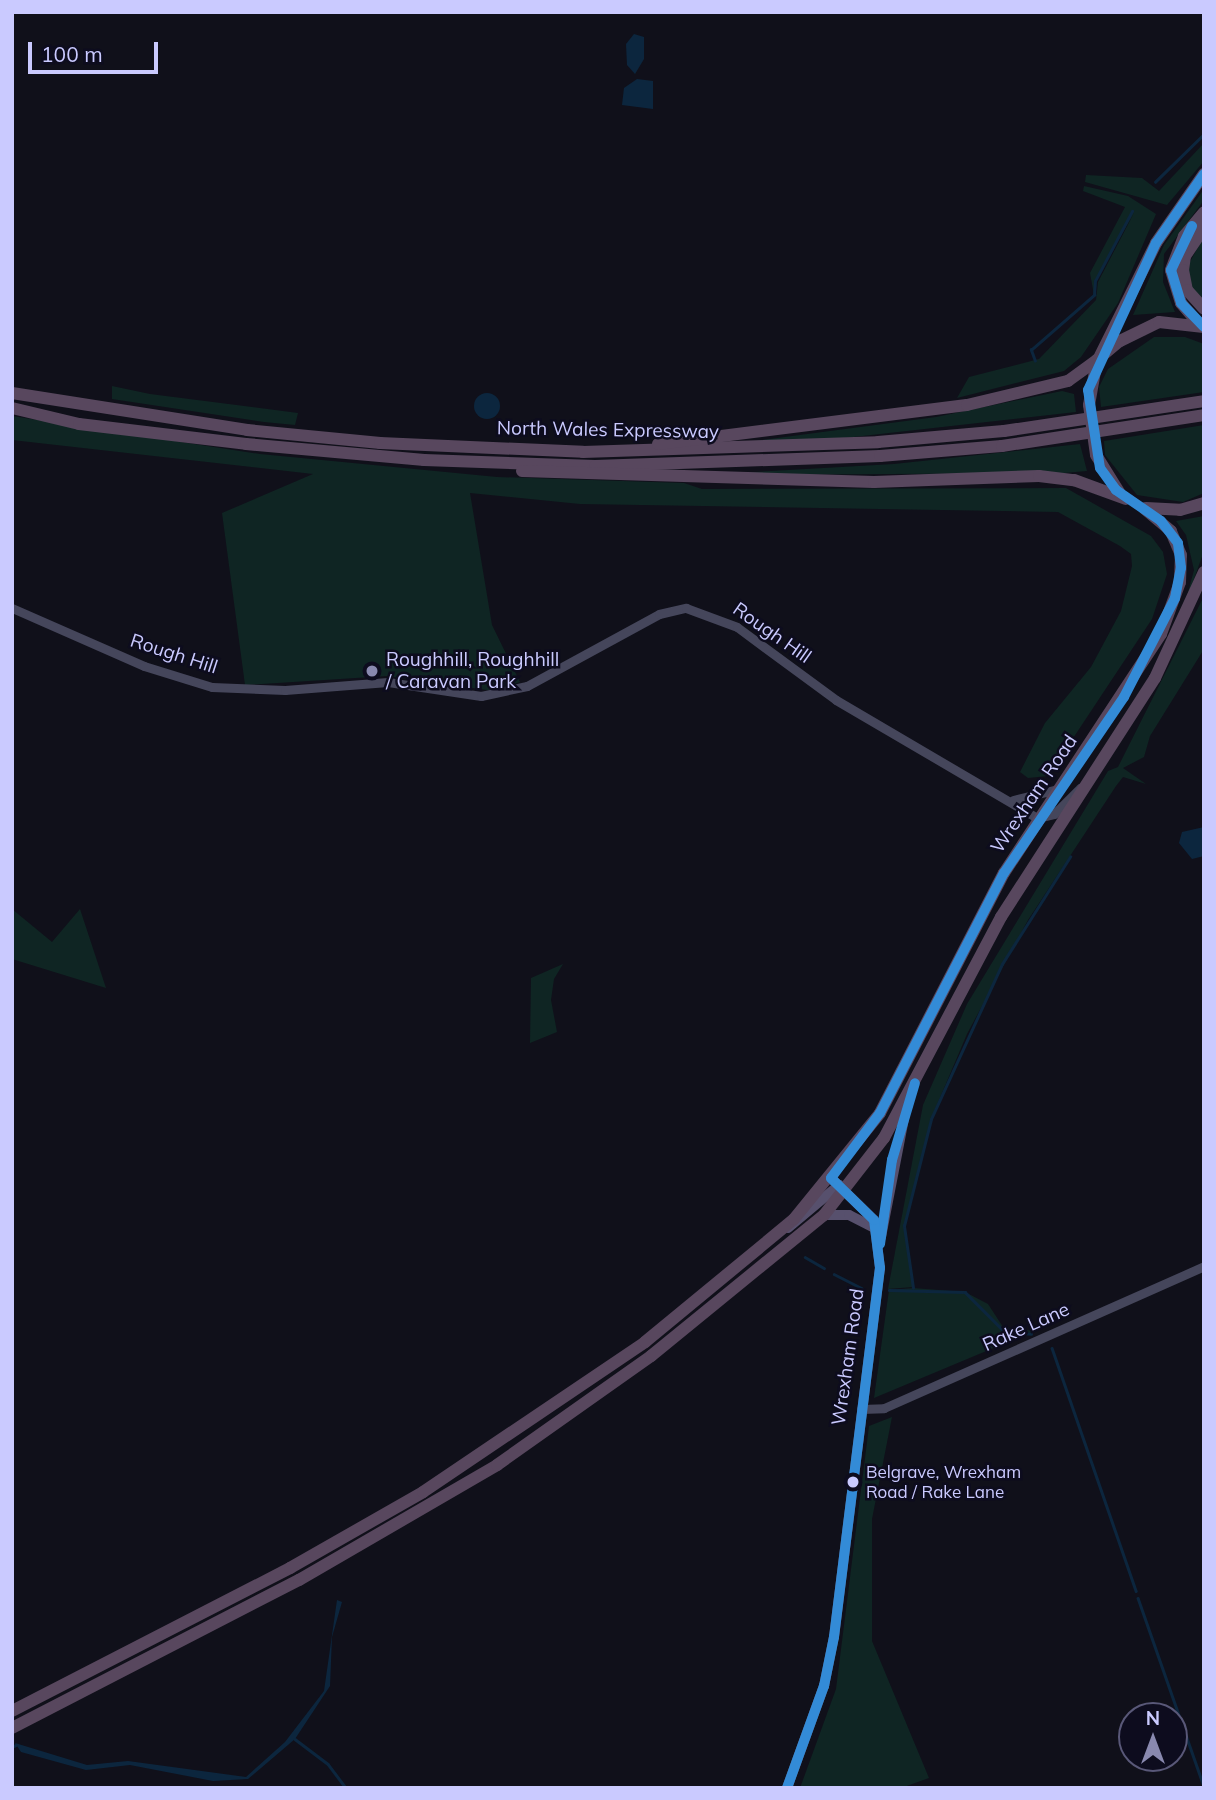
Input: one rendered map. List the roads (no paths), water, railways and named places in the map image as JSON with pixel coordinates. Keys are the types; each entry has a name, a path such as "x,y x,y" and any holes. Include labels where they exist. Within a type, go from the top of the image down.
{"highway":[{"path":"1126,499 1108,480 1096,455 1089,405 1099,358 1156,243 1204,174"},
{"path":"1202,326 1181,303 1171,270 1184,236 1204,212"},
{"path":"1204,228 1185,256 1183,270 1187,290 1204,309"},
{"path":"541,451 675,443 881,419 1032,392 1068,381 1149,326 1202,326"},
{"name":"North Wales Expressway","path":"12,393 247,430 541,451 745,451 878,442 1004,431 1204,401"},
{"name":"North Wales Expressway","path":"12,408 79,424 424,460 595,466 768,463 1002,446 1204,415"},
{"path":"424,460 539,473 671,479 874,482 1039,476 1074,480 1143,508 1180,510 1204,503"},
{"name":"Wrexham Road","path":"839,1185 900,1080 1037,818 1061,787 1161,635 1180,582 1178,543 1143,508"},
{"name":"Wrexham Road","path":"839,1185 910,1092 967,976 1083,784 1155,678 1204,572"},
{"path":"12,1728 299,1580 497,1465 661,1349 824,1215 839,1185"},
{"path":"12,1711 290,1568 424,1492 645,1342 839,1185"}],"main road":[{"name":"Wrexham Road","path":"787,1788 829,1662 861,1409 879,1235 910,1092"},
{"path":"839,1185 869,1212 879,1235"},
{"path":"824,1215 849,1215 879,1235"}],"street":[{"name":"Rough Hill","path":"12,608 144,666 212,687 285,690 388,682 481,696 527,686 659,614 686,608 737,627 892,736 1013,800 1037,818"},
{"path":"1037,818 1054,814 1083,784"},
{"path":"1013,800 1048,795 1061,787"},
{"name":"Rake Lane","path":"861,1409 884,1408 1204,1266"}],"water":[{"path":"634,34 644,37 644,59 635,74 627,65 626,44"},
{"path":"637,79 653,81 653,109 622,105 624,88"},
{"path":"487,393 496,397 500,406 496,415 487,419 478,415 474,406 478,397"},
{"path":"1204,827 1204,856 1192,859 1179,843 1182,832"},
{"path":"337,1600 342,1602 332,1637 330,1686 295,1739 248,1779 213,1781 130,1765 86,1770 21,1752 15,1743 87,1765 128,1761 246,1777 285,1742 324,1691"}],"waterway":[{"path":"1155,182 1204,134"},
{"path":"1035,361 1031,350 1094,295 1095,281 1132,211"},
{"path":"913,1288 904,1226 931,1119 1002,964 1070,857"},
{"path":"805,1257 824,1268"},
{"path":"834,1274 862,1288"},
{"path":"889,1290 965,1292 1005,1332 1031,1334"},
{"path":"1052,1348 1136,1591"},
{"path":"1138,1598 1204,1786"},
{"path":"295,1739 328,1764 346,1788"},
{"path":"12,1747 16,1745"}],"place":[{"name":"Roughhill, Roughhill / Caravan Park","path":"372,671"},
{"name":"Belgrave, Wrexham Road / Rake Lane","path":"853,1482"}]}
